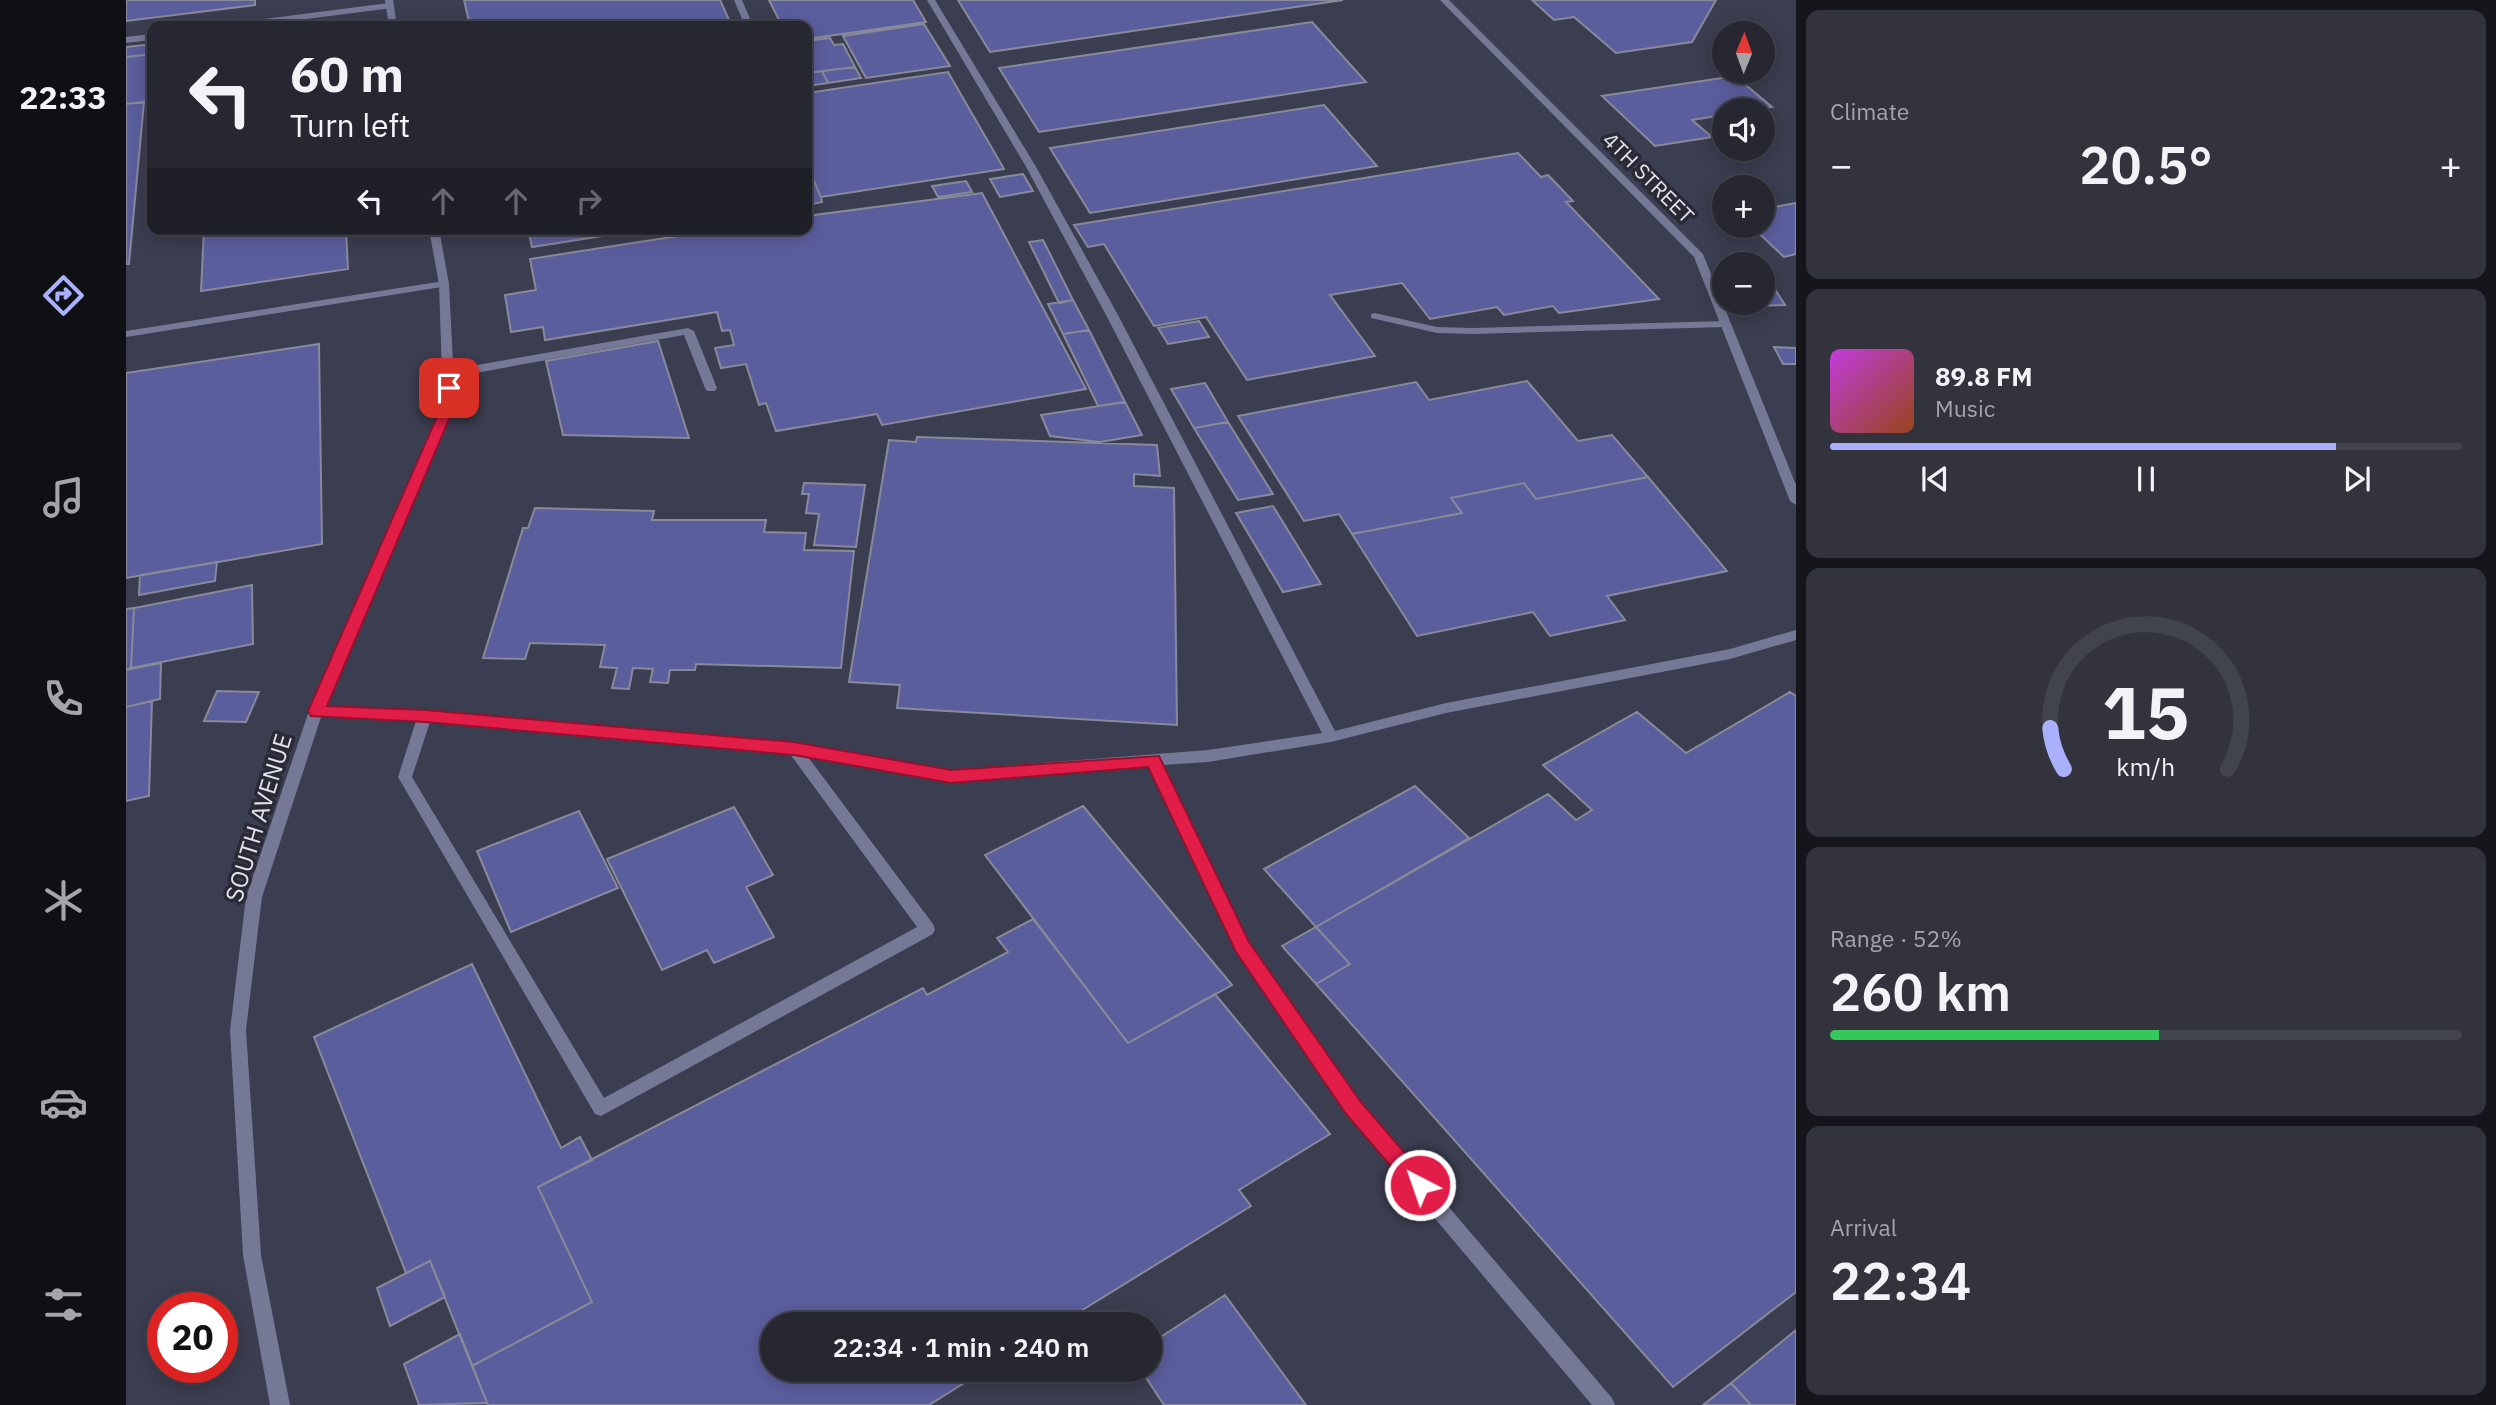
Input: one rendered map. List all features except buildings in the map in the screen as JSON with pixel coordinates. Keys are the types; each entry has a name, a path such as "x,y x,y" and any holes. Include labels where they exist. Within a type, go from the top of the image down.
{"street":[{"path":"738,0 747,21"},
{"path":"930,0 1030,165 1112,315 1331,737"},
{"name":"4TH STREET","path":"1444,0 1699,256 1796,501"},
{"path":"267,21 389,3 392,21"},
{"path":"126,40 147,38"},
{"name":"SOUTH AVENUE","path":"280,1405 252,1255 238,1030 254,897 316,711 449,403 444,284 435,235"},
{"path":"126,334 444,284"},
{"path":"1375,316 1437,330 1473,331 1726,324"},
{"path":"448,374 688,331 711,388"},
{"path":"316,711 425,716 794,749 951,776 1208,756 1331,737 1446,708 1730,654 1796,635"},
{"path":"425,716 405,777 601,1108 927,929 794,749"},
{"path":"1153,761 1242,947 1353,1108 1605,1405"}],"shaded area":[{"path":"126,0 1796,0 1796,1405 126,1405"}],"route":[{"path":"449,388 449,403 316,711 425,716 794,749 951,776 1153,761 1242,947 1353,1108 1420,1185"}]}
